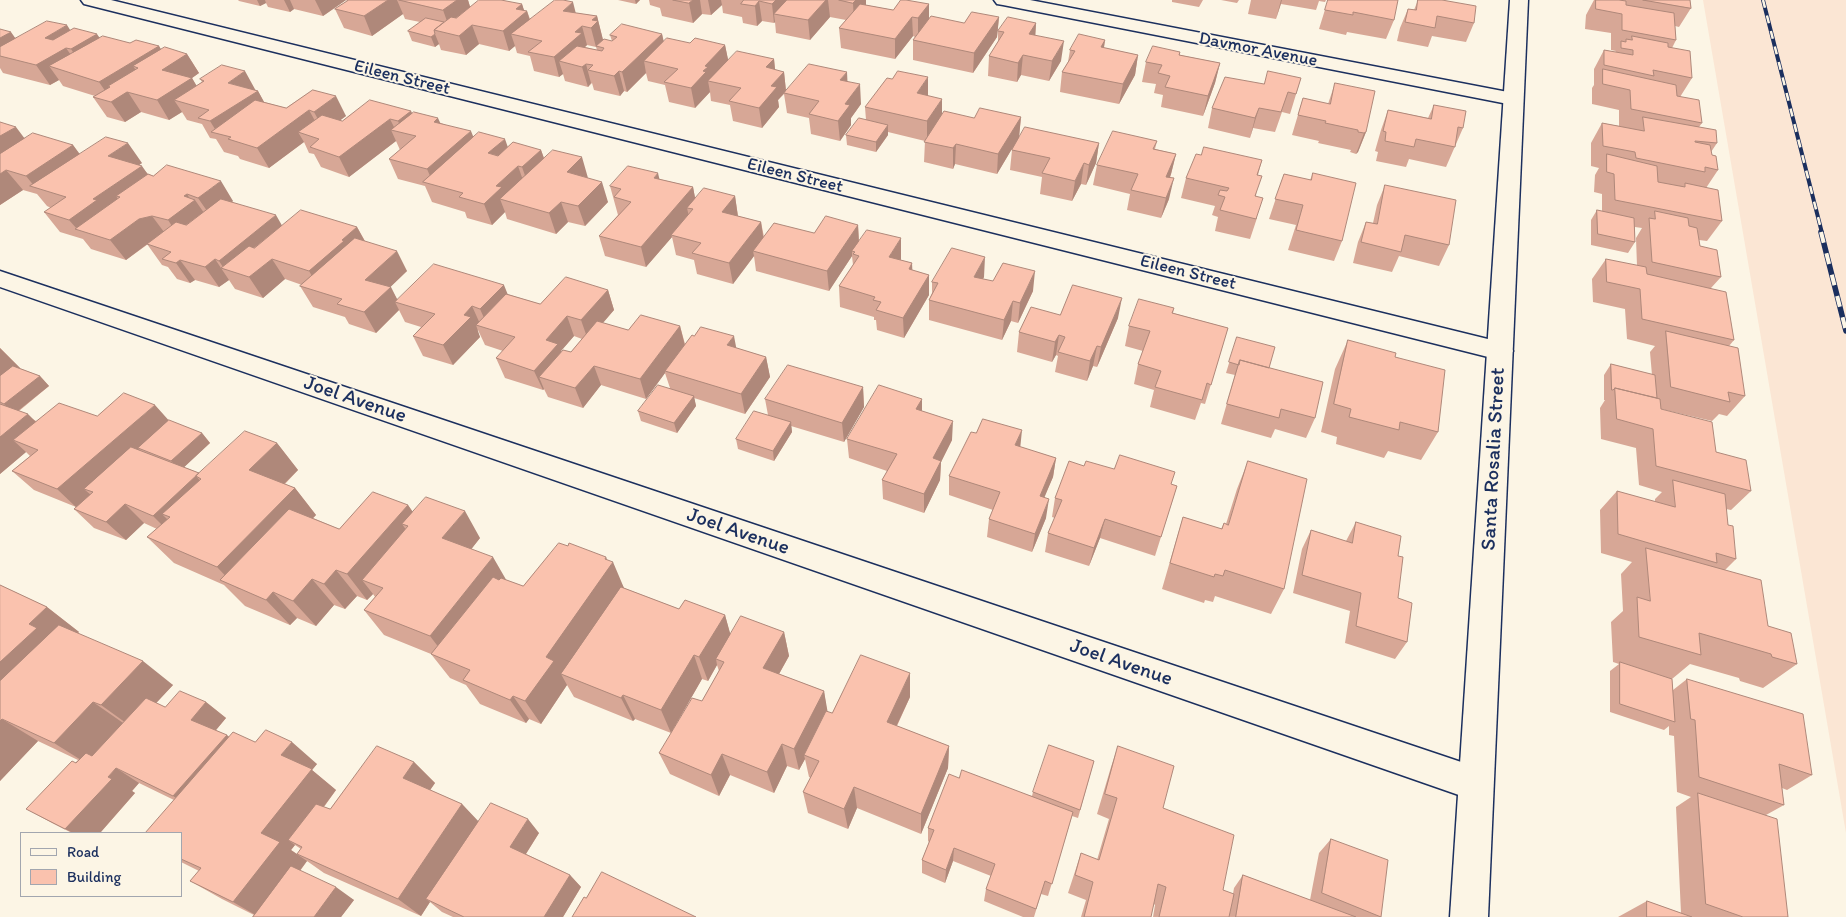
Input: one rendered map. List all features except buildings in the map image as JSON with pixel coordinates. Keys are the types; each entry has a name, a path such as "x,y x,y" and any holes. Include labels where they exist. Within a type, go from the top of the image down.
{"street":[{"name":"Eileen Street","path":"90,0 1500,351"},
{"name":"Davmor Avenue","path":"1002,0 1513,100"},
{"name":"Santa Rosalia Street","path":"1469,917 1519,0"},
{"name":"Joel Avenue","path":"0,279 1476,784"}],"shaded area":[{"path":"1703,0 1846,0 1846,833"}],"railway":[{"path":"1763,0 1822,233"},
{"path":"1821,232 1846,331"}]}
